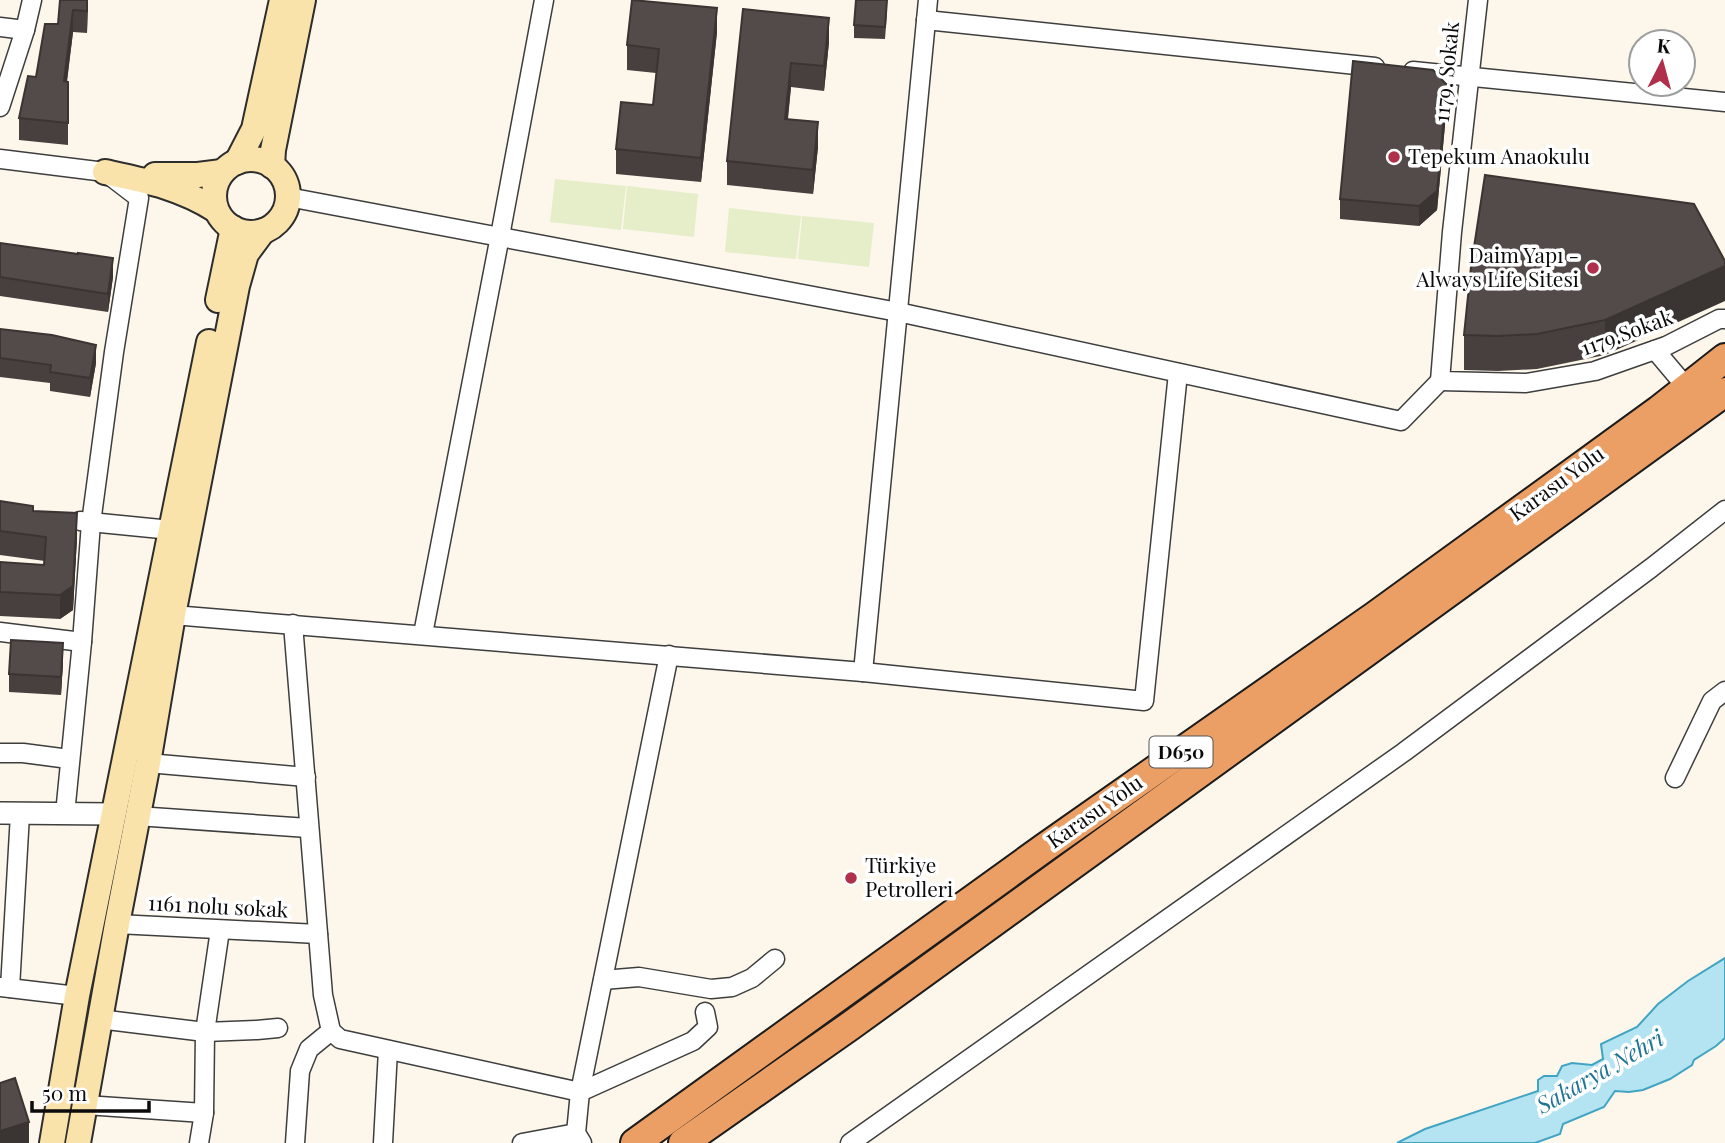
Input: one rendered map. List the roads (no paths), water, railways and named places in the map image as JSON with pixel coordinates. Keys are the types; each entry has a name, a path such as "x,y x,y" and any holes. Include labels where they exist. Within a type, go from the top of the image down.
{"highway":[{"name":"Karasu Yolu","path":"635,1143 1047,846 1375,616 1648,418 1725,358"},
{"path":"683,1143 861,1018 1725,392"}],"main road":[{"path":"105,172 163,176 198,175 229,167 243,159 267,162 284,178 288,197 284,213 277,223 263,231 241,232 220,218 214,192 216,181 229,167 254,129 282,0"},
{"path":"272,166 303,0"},
{"path":"105,172 162,184 195,197 216,210"},
{"path":"78,1143 117,924 125,815 171,530 233,228"},
{"path":"52,1143 77,996 125,815 148,763 173,615 237,286 246,254 263,231"}],"street":[{"path":"0,107 32,0"},
{"path":"423,634 544,0"},
{"path":"863,672 928,0"},
{"name":"1179. Sokak","path":"1440,382 1452,232 1478,0"},
{"path":"926,20 1725,102"},
{"path":"0,27 25,30"},
{"path":"0,159 105,172 139,198 114,352 91,523 65,814"},
{"path":"288,197 898,312 1401,421 1440,382"},
{"name":"1179.Sokak","path":"1440,382 1526,383 1595,371 1666,346 1719,319 1725,319"},
{"path":"1655,350 1687,388"},
{"path":"173,615 863,672 1144,701 1178,373"},
{"path":"850,1143 1404,752 1725,510"},
{"path":"65,519 171,530"},
{"path":"293,624 323,995 331,1031 340,1040 580,1092 693,1041 708,1027 705,1012"},
{"path":"0,632 82,642"},
{"path":"522,1143 579,1138 580,1092 669,655"},
{"path":"1675,778 1712,701 1725,691"},
{"path":"0,753 23,753 69,760"},
{"path":"148,763 306,778"},
{"path":"77,996 5,987 10,813 125,815 309,828"},
{"name":"1161 nolu sokak","path":"117,924 318,934"},
{"path":"199,1143 204,1113 205,1032 219,930"},
{"path":"603,980 639,977 711,989 732,987 752,978 775,959"},
{"path":"99,1019 205,1032 278,1028"},
{"path":"295,1143 300,1071 309,1049 331,1031"},
{"path":"383,1143 388,1050"},
{"path":"85,1105 204,1113"}],"water":[{"name":"Sakarya Nehri","path":"1725,958 1725,1038 1670,1079 1643,1090 1615,1091 1604,1107 1563,1124 1560,1134 1535,1143 1397,1143 1425,1129 1538,1091 1538,1080 1544,1076 1557,1076 1562,1066 1572,1063 1592,1065 1603,1059 1601,1044 1637,1027 1658,1004"}],"place":[{"name":"Tepekum Anaokulu","path":"1394,157"},
{"name":"Daim Yapı - Always Life Sitesi","path":"1593,268"},
{"name":"Türkiye Petrolleri","path":"851,878"}]}
